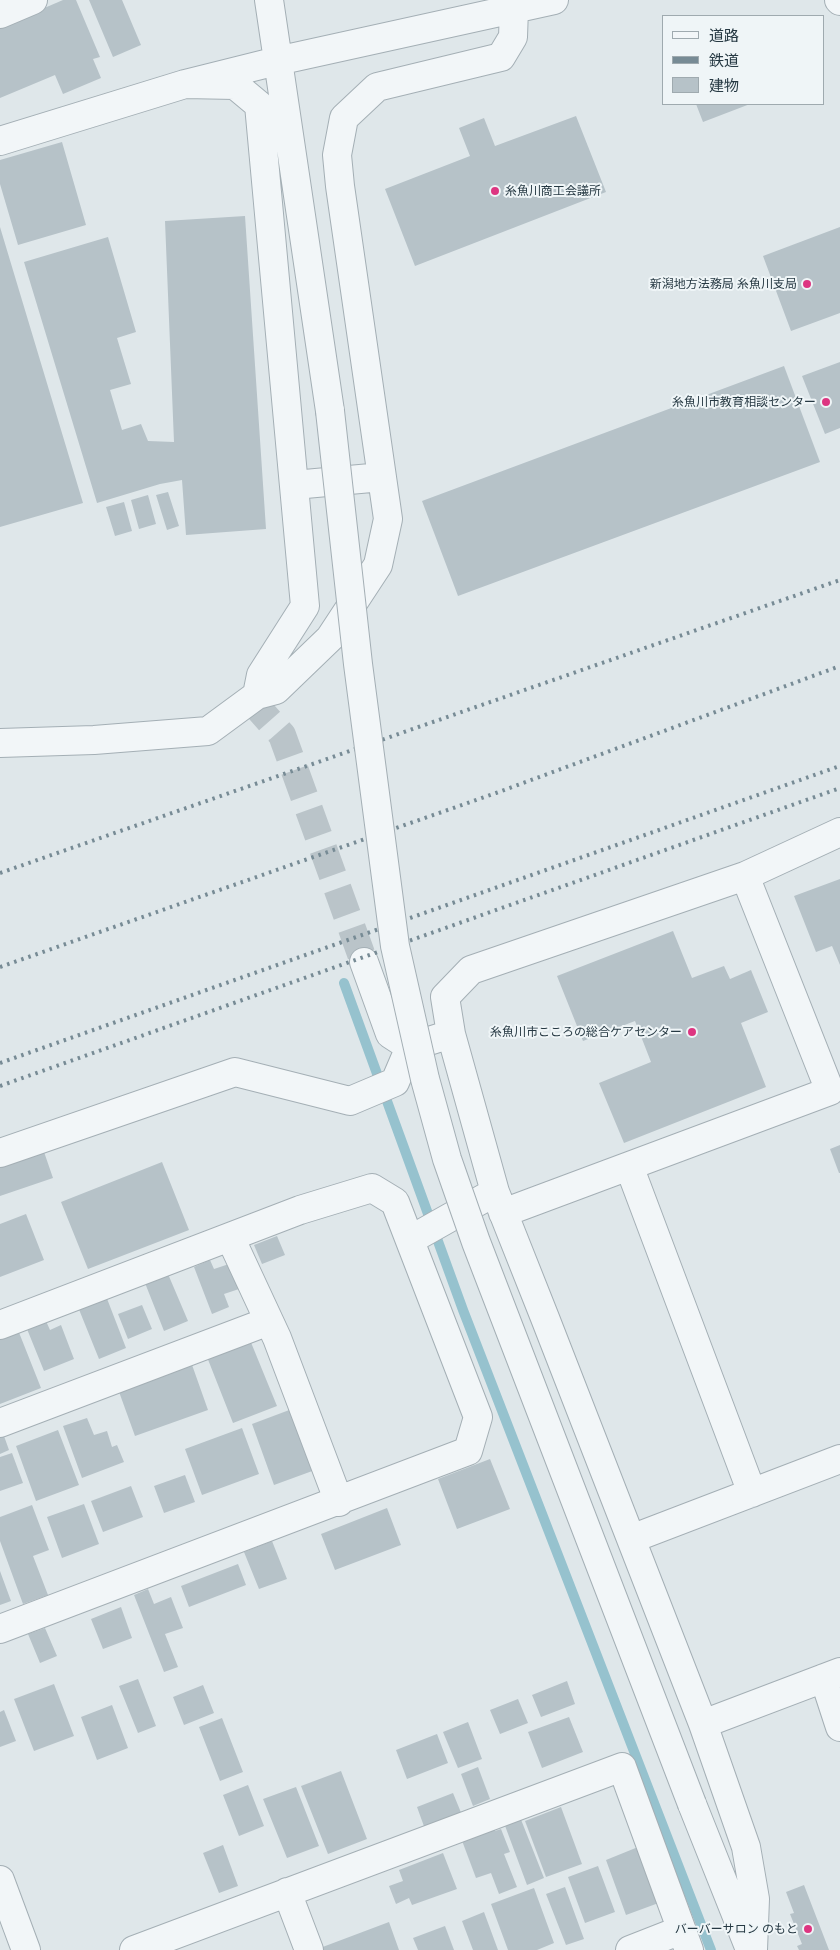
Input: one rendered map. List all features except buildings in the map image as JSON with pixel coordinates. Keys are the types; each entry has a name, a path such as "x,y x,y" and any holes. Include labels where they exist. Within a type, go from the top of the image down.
{"street":[{"path":"0,14 33,0"},
{"path":"269,0 330,411 358,664 395,946 425,1079 447,1159 476,1242 692,1804 752,1950"},
{"path":"0,141 186,84 278,61 554,0"},
{"path":"0,742 94,740 208,731 257,695 276,690 330,638 378,565 388,519 338,171 337,155 344,118 377,87 501,57 513,37 514,9"},
{"path":"186,84 235,85 259,106 305,606 261,675 257,695"},
{"path":"294,485 382,477"},
{"path":"752,1950 755,1900 746,1847 703,1724 499,1202 451,1034 445,997 471,970 745,876 840,832"},
{"path":"410,1240 499,1202 629,1166 830,1090 745,876"},
{"path":"364,962 390,1034 410,1047"},
{"path":"0,1153 235,1072 350,1101 395,1082 410,1047 451,1034"},
{"path":"629,1166 752,1493"},
{"path":"0,1325 300,1210 372,1188 395,1202 478,1417 468,1451 339,1502 0,1629"},
{"path":"230,1237 269,1321 339,1502"},
{"path":"0,1423 269,1321"},
{"path":"631,1539 840,1459"},
{"path":"703,1724 832,1675 840,1726"},
{"path":"134,1950 622,1767 685,1940 630,1950"},
{"path":"0,1880 26,1950"},
{"path":"287,1892 309,1950"}],"waterway":[{"path":"344,983 463,1310 711,1950"}],"tunnel":[{"path":"251,700 282,735 364,962"}],"railway":[{"path":"0,873 840,580"},
{"path":"0,967 496,793 840,666"},
{"path":"0,1063 840,766"},
{"path":"0,1086 840,788"}],"place":[{"name":"糸魚川商工会議所","path":"495,191"},
{"name":"新潟地方法務局 糸魚川支局","path":"807,284"},
{"name":"糸魚川市教育相談センター","path":"826,402"},
{"name":"糸魚川市こころの総合ケアセンター","path":"692,1032"},
{"name":"バーバーサロン のもと","path":"808,1929"}]}
